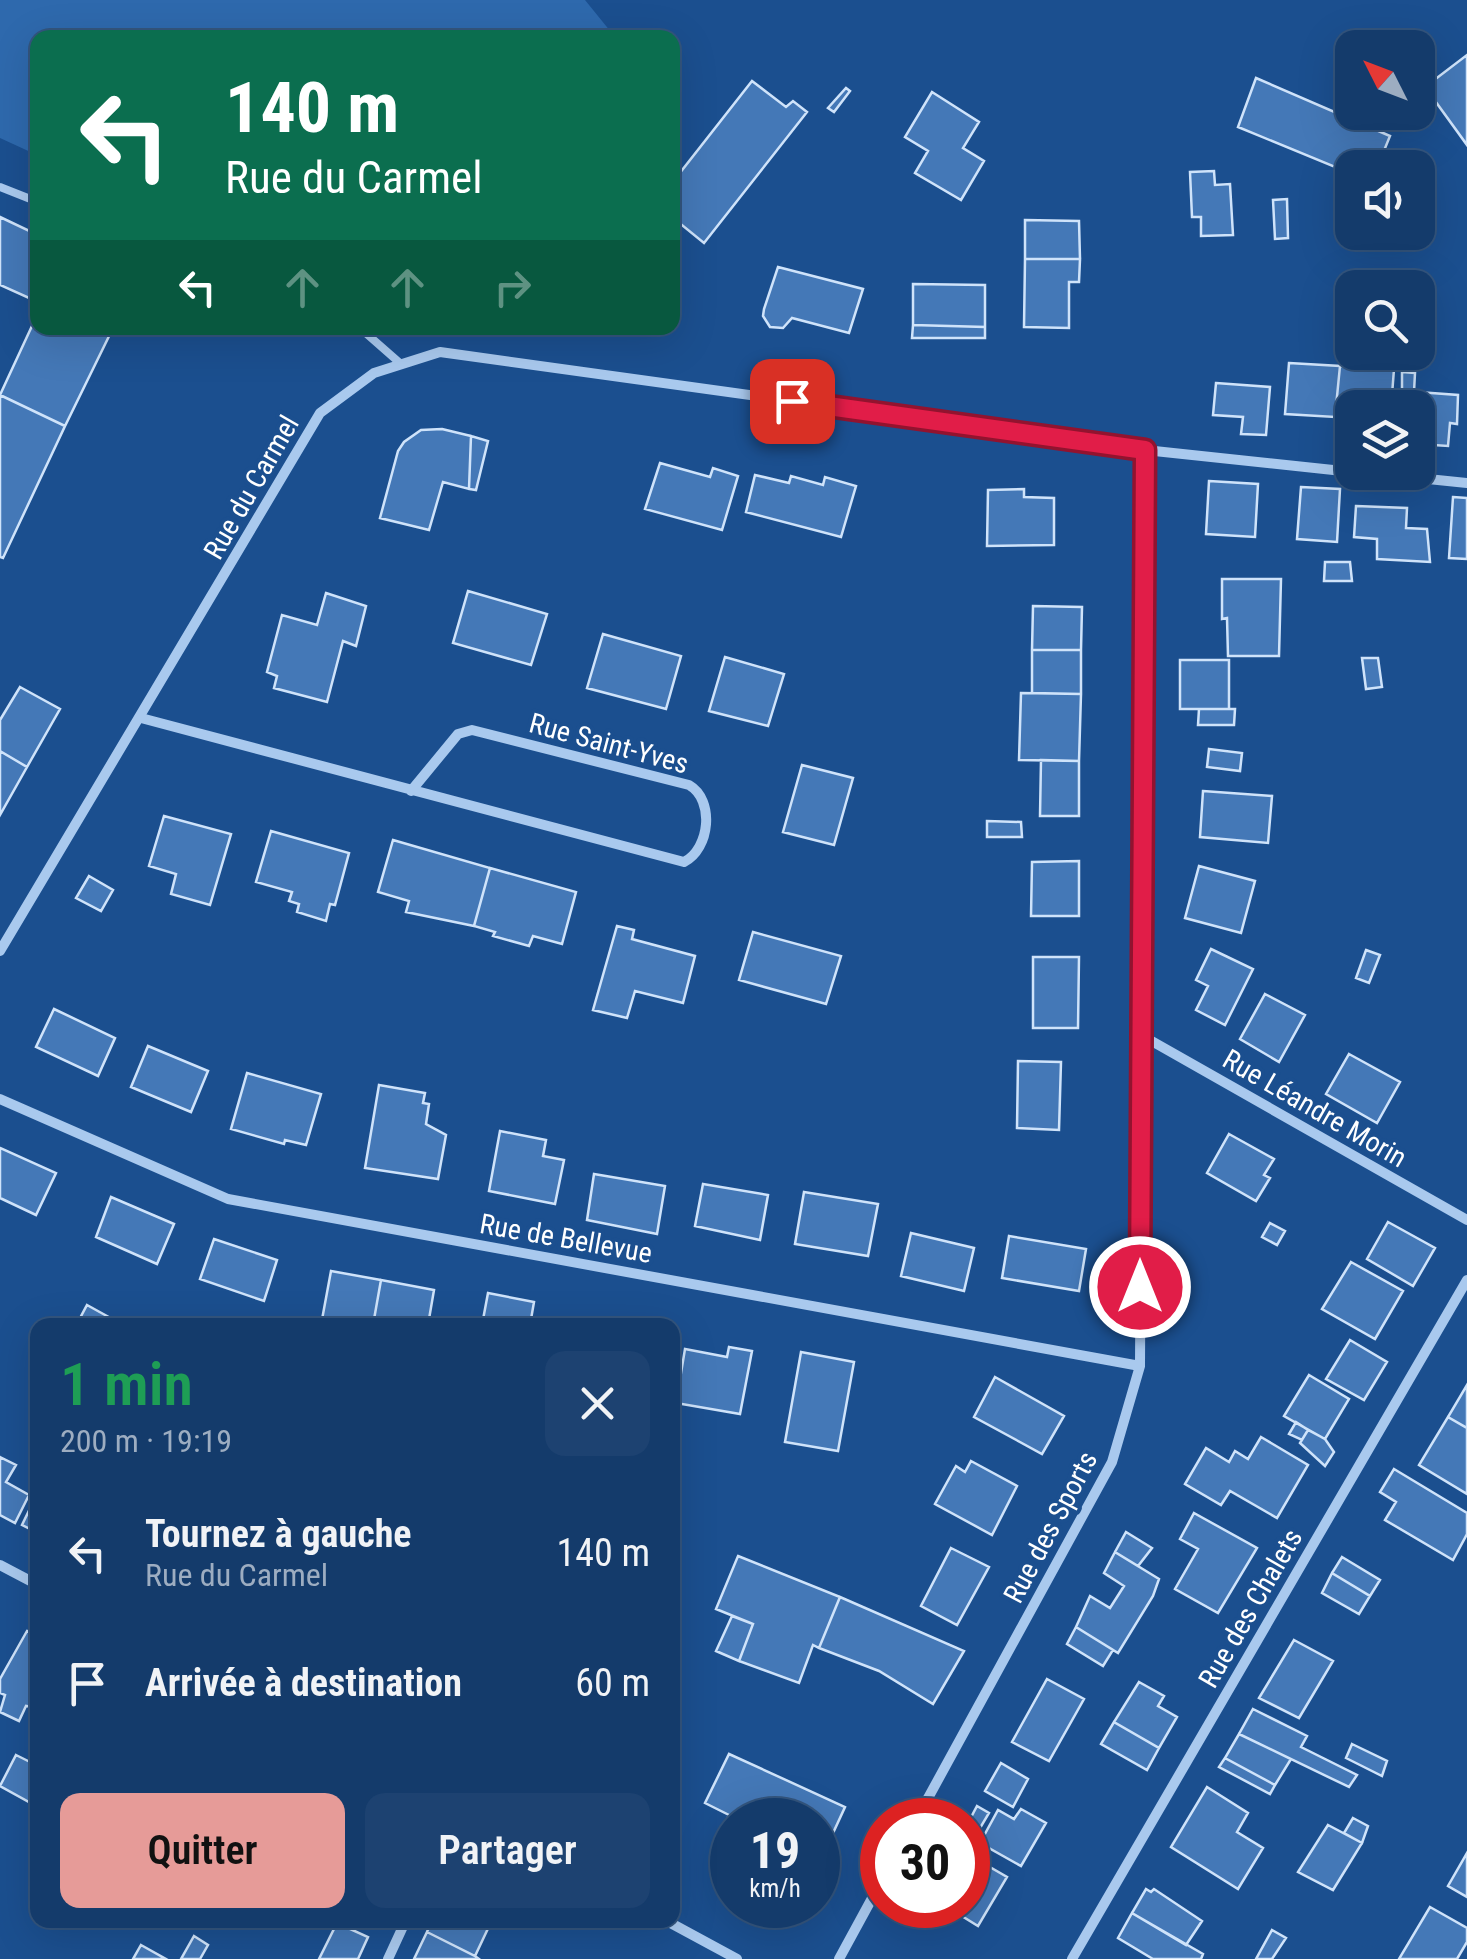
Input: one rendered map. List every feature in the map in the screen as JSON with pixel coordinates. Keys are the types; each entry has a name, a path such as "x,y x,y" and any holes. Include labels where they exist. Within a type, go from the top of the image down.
{"street":[{"name":"Rue du Carmel","path":"0,952 320,413 374,373 440,352 1145,450 1335,470"},
{"name":"Rue des Sports","path":"928,1798 1112,1462 1140,1366 1145,450"},
{"path":"1435,480 1467,483"},
{"name":"Rue Saint-Yves","path":"141,718 411,791 684,862 695,857 702,847 706,802 701,792 689,785 472,730 458,734 411,791"},
{"name":"Rue Léandre Morin","path":"1142,1035 1467,1220"},
{"name":"Rue de Bellevue","path":"0,1099 228,1199 1140,1366"},
{"name":"Rue des Chalets","path":"1072,1959 1467,1280"},
{"path":"0,1565 30,1581"},
{"path":"840,1959 860,1921"},
{"path":"388,1959 402,1928"},
{"path":"680,1928 737,1959"}],"lane":[{"path":"0,187 30,199"},
{"path":"368,335 401,364"}],"shaded area":[{"path":"0,0 585,0 609,30 30,30 30,152 0,138"}],"building":[{"path":"1467,55 1467,145 1435,101 1435,79"},
{"path":"1256,78 1335,112 1335,130 1376,130 1390,136 1384,150 1335,150 1335,167 1238,127"},
{"path":"752,81 786,107 793,101 807,112 704,243 680,224 680,173"},
{"path":"846,88 850,91 834,112 828,108"},
{"path":"932,92 979,122 963,148 984,161 961,200 915,173 928,151 905,137"},
{"path":"1214,171 1215,185 1230,184 1233,235 1201,236 1201,217 1192,217 1190,172"},
{"path":"1287,199 1288,238 1275,239 1273,200"},
{"path":"0,217 30,231 30,298 0,285"},
{"path":"1025,220 1079,221 1080,259 1025,259"},
{"path":"1025,259 1080,259 1079,282 1069,282 1069,328 1024,327"},
{"path":"778,267 863,289 849,333 792,318 783,328 770,327 763,316"},
{"path":"913,284 985,285 985,327 913,325"},
{"path":"913,325 985,327 985,338 912,338"},
{"path":"30,330 30,335 110,335 65,426 0,395"},
{"path":"1289,363 1335,366 1335,370 1340,370 1335,417 1285,414"},
{"path":"1340,370 1394,370 1392,390 1338,390"},
{"path":"1402,372 1415,373 1414,390 1402,390"},
{"path":"1216,383 1270,387 1266,435 1241,434 1243,417 1213,415"},
{"path":"1435,393 1458,395 1457,424 1450,423 1448,446 1435,445"},
{"path":"0,395 65,426 3,558 0,557"},
{"path":"442,429 471,436 469,489 443,482 429,530 380,518 398,451 404,442 421,430"},
{"path":"471,436 488,441 476,490 469,489"},
{"path":"660,463 710,477 713,468 738,476 722,530 645,509"},
{"path":"755,475 789,483 791,476 823,485 825,477 856,486 841,537 746,512"},
{"path":"1209,481 1258,484 1255,537 1206,534"},
{"path":"1301,487 1340,490 1337,542 1297,539"},
{"path":"1024,489 1024,497 1054,498 1054,545 987,546 988,490"},
{"path":"1453,497 1467,498 1467,559 1449,558"},
{"path":"1356,506 1407,508 1406,528 1427,529 1430,562 1377,559 1377,539 1354,537"},
{"path":"1325,562 1350,562 1352,581 1324,581"},
{"path":"1222,579 1281,579 1279,656 1228,656 1227,618 1222,619"},
{"path":"468,591 547,614 531,665 453,643"},
{"path":"326,593 366,606 356,646 343,641 327,702 274,688 277,676 267,672 282,615 317,625"},
{"path":"1033,606 1082,607 1081,650 1032,650"},
{"path":"603,634 681,656 666,709 587,688"},
{"path":"1032,650 1081,650 1081,694 1032,693"},
{"path":"725,657 784,674 768,726 709,711"},
{"path":"1362,658 1378,658 1382,687 1366,689"},
{"path":"1180,660 1229,660 1229,709 1180,709"},
{"path":"20,687 60,709 27,767 0,751 0,720"},
{"path":"1021,693 1081,694 1079,761 1019,760"},
{"path":"1199,709 1235,709 1234,725 1198,725"},
{"path":"1209,749 1242,753 1240,771 1207,767"},
{"path":"0,751 27,767 0,815"},
{"path":"1041,760 1079,761 1079,816 1040,816"},
{"path":"802,765 853,778 834,845 783,832"},
{"path":"1203,791 1272,796 1268,843 1200,837"},
{"path":"164,816 231,834 210,905 171,894 176,874 149,866"},
{"path":"987,821 1021,822 1022,837 987,837"},
{"path":"271,831 349,853 335,905 330,904 326,921 297,912 299,904 289,901 292,892 256,882"},
{"path":"393,840 490,868 474,926 406,912 409,901 378,892"},
{"path":"1079,861 1079,916 1031,916 1032,862"},
{"path":"1199,866 1255,881 1241,933 1185,918"},
{"path":"490,868 576,892 562,944 533,936 529,946 474,926"},
{"path":"89,876 113,890 101,911 76,898"},
{"path":"617,926 634,930 632,939 695,956 683,1003 635,991 627,1018 593,1010"},
{"path":"753,932 841,956 826,1004 739,980"},
{"path":"1211,949 1253,969 1225,1025 1196,1010 1208,986 1196,980"},
{"path":"1366,950 1380,955 1369,983 1356,978"},
{"path":"1033,957 1079,957 1078,1028 1033,1028"},
{"path":"1265,994 1305,1015 1279,1062 1240,1039"},
{"path":"54,1009 115,1038 98,1076 36,1047"},
{"path":"148,1046 208,1071 191,1112 131,1087"},
{"path":"1349,1054 1400,1082 1377,1123 1326,1094"},
{"path":"1018,1061 1061,1062 1059,1130 1017,1128"},
{"path":"247,1073 321,1094 306,1145 285,1140 284,1144 231,1129"},
{"path":"379,1085 425,1093 423,1103 429,1104 426,1124 446,1135 438,1179 365,1168"},
{"path":"500,1131 546,1140 543,1156 564,1160 555,1204 489,1191"},
{"path":"1229,1134 1274,1159 1264,1175 1270,1178 1256,1201 1207,1173"},
{"path":"0,1148 56,1173 36,1215 0,1198"},
{"path":"594,1174 665,1186 657,1234 587,1220"},
{"path":"703,1184 768,1195 760,1240 695,1226"},
{"path":"804,1192 878,1204 868,1256 795,1244"},
{"path":"111,1197 174,1224 157,1264 96,1237"},
{"path":"1388,1222 1435,1248 1413,1286 1367,1259"},
{"path":"1270,1223 1285,1231 1277,1245 1262,1237"},
{"path":"911,1233 974,1248 964,1291 901,1276"},
{"path":"1009,1236 1086,1249 1079,1291 1002,1278"},
{"path":"214,1239 277,1260 264,1301 200,1279"},
{"path":"1351,1262 1403,1291 1375,1339 1322,1309"},
{"path":"331,1271 381,1280 374,1318 322,1318"},
{"path":"381,1280 434,1290 429,1318 374,1318"},
{"path":"488,1293 534,1302 531,1318 483,1318"},
{"path":"87,1305 110,1318 80,1318"},
{"path":"1350,1340 1387,1362 1364,1400 1326,1379"},
{"path":"729,1347 752,1351 740,1414 680,1404 685,1349 727,1357"},
{"path":"801,1352 854,1362 838,1451 785,1442"},
{"path":"1309,1375 1349,1399 1325,1439 1284,1416"},
{"path":"995,1377 1064,1416 1042,1454 974,1417"},
{"path":"1467,1385 1467,1428 1448,1417"},
{"path":"1448,1417 1467,1428 1467,1494 1419,1465"},
{"path":"1296,1422 1308,1430 1302,1440 1289,1434"},
{"path":"1308,1430 1325,1439 1334,1452 1325,1466 1300,1443"},
{"path":"1261,1437 1308,1465 1277,1518 1230,1491 1221,1505 1185,1484 1206,1448 1229,1462 1235,1451 1248,1459"},
{"path":"0,1457 16,1465 6,1482 29,1495 15,1523 0,1515"},
{"path":"971,1461 1017,1486 992,1535 935,1504 956,1466 965,1472"},
{"path":"1394,1469 1467,1513 1467,1534 1453,1560 1385,1520 1396,1502 1380,1492"},
{"path":"30,1508 30,1529 22,1525"},
{"path":"1194,1513 1257,1548 1218,1613 1175,1589 1198,1549 1180,1539"},
{"path":"1126,1532 1152,1548 1138,1566 1115,1552"},
{"path":"951,1548 989,1567 957,1625 921,1606"},
{"path":"1115,1552 1159,1579 1118,1653 1076,1627 1090,1596 1110,1608 1124,1586 1104,1573"},
{"path":"738,1556 840,1597 819,1648 813,1645 799,1683 739,1661 753,1624 716,1609"},
{"path":"1342,1557 1380,1580 1370,1596 1332,1573"},
{"path":"1332,1573 1370,1596 1359,1614 1322,1593"},
{"path":"840,1597 964,1651 933,1704 879,1671 819,1648"},
{"path":"732,1616 753,1624 739,1661 716,1651"},
{"path":"1076,1627 1113,1650 1103,1666 1067,1644"},
{"path":"27,1631 30,1632 30,1707 26,1706 19,1721 0,1712 5,1695 0,1693 0,1679"},
{"path":"1294,1640 1333,1661 1299,1718 1259,1698"},
{"path":"1047,1679 1084,1699 1049,1761 1012,1742"},
{"path":"1139,1682 1164,1696 1158,1706 1177,1717 1159,1748 1114,1722"},
{"path":"1253,1709 1307,1736 1301,1747 1357,1775 1349,1787 1239,1734"},
{"path":"1114,1722 1159,1748 1147,1770 1101,1744"},
{"path":"1239,1734 1291,1759 1275,1785 1225,1758"},
{"path":"1352,1744 1387,1761 1382,1776 1346,1758"},
{"path":"729,1754 825,1798 710,1798 710,1806 705,1803"},
{"path":"16,1755 30,1762 29,1802 0,1786"},
{"path":"1225,1758 1275,1785 1270,1794 1219,1767"},
{"path":"1001,1763 1028,1779 1013,1807 985,1791"},
{"path":"1207,1787 1248,1813 1237,1832 1263,1848 1238,1889 1171,1847"},
{"path":"1021,1809 1046,1823 1021,1866 990,1849 990,1825 998,1810 1014,1819"},
{"path":"1353,1818 1368,1826 1362,1843 1344,1833"},
{"path":"1328,1825 1362,1843 1333,1890 1298,1872"},
{"path":"1467,1853 1467,1897 1448,1886"},
{"path":"990,1867 1007,1877 990,1906"},
{"path":"1146,1889 1154,1889 1202,1921 1186,1945 1132,1913"},
{"path":"1430,1907 1467,1928 1467,1942 1457,1959 1399,1959"},
{"path":"1132,1913 1203,1954 1201,1959 1153,1959 1118,1938"},
{"path":"334,1928 348,1928 368,1937 358,1959 319,1959"},
{"path":"429,1928 488,1928 475,1956 427,1932"},
{"path":"1272,1930 1286,1938 1272,1959 1256,1959"},
{"path":"427,1932 475,1956 479,1959 414,1959"},
{"path":"194,1936 208,1945 200,1959 181,1959"},
{"path":"141,1945 166,1959 133,1959"}],"route":[{"path":"792,401 1145,450 1140,1287"}]}
